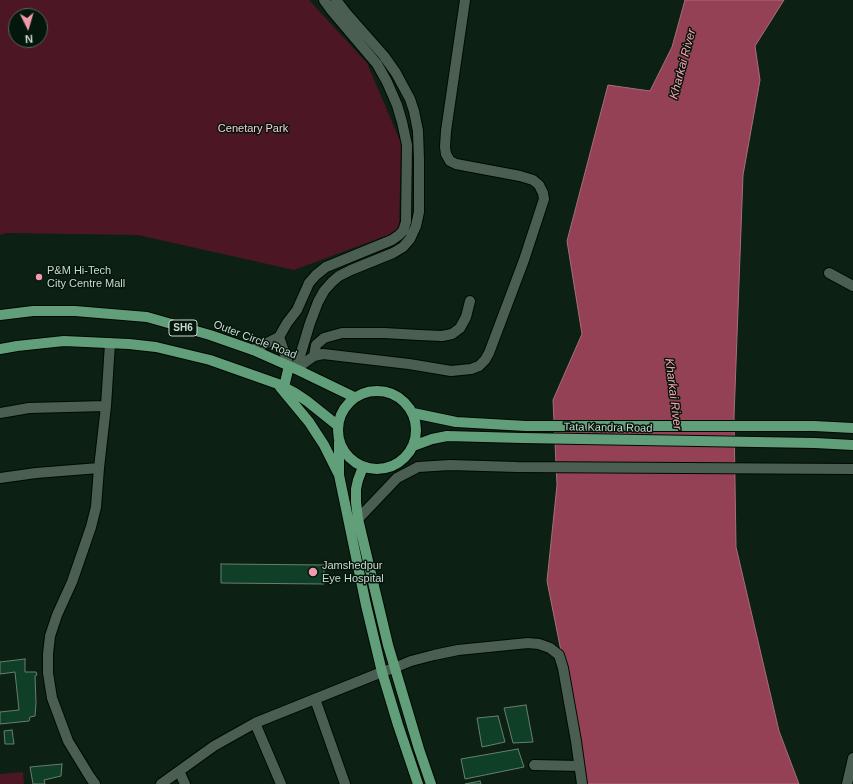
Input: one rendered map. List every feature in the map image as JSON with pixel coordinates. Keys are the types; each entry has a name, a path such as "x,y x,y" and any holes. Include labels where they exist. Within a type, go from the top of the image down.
{"main road":[{"name":"Outer Circle Road","path":"0,316 33,312 75,311 147,317 252,350 330,384 354,397"},
{"name":"SH6","path":"0,349 64,341 129,344 156,347 210,360 281,386 308,401 337,425"},
{"path":"293,367 281,386 309,422 324,445 339,475"},
{"path":"339,442 344,452 352,461 363,467 374,469 390,467 404,459 413,446 417,430 413,413 403,399 388,391 370,390 354,397 343,409 337,425 339,442 339,475 366,606 382,672 418,784"},
{"path":"413,413 456,422 526,426 814,426 853,428"},
{"name":"Tata Kandra Road","path":"413,446 432,439 447,436 853,445"},
{"path":"363,467 356,488 358,519 394,668 431,784"}],"street":[{"path":"252,350 279,337 297,310 305,291 316,275 326,267 392,240 403,231 406,222 406,145 397,105 377,64 324,0"},
{"path":"293,367 319,298 324,291 340,276 393,253 403,247 410,239 416,226 419,212 418,130 414,110 396,73 384,56 336,0"},
{"path":"293,367 314,356 323,354 409,364 452,371 479,366 490,353 524,260 544,199 539,185 533,180 520,176 456,164 450,161 446,154 446,131 465,0"},
{"path":"829,273 853,286"},
{"path":"305,291 319,298"},
{"path":"314,356 316,345 324,338 342,333 384,333 419,336 442,336 452,334 460,328 466,317 470,301"},
{"path":"279,337 293,367"},
{"path":"95,784 68,741 52,698 48,673 48,654 50,636 57,615 72,582 91,527 96,507 106,406 110,343"},
{"path":"0,413 29,408 106,406"},
{"path":"358,519 397,478 418,467 450,465 517,467 853,469"},
{"path":"0,478 36,473 99,468"},
{"path":"161,784 214,746 256,723 382,672 411,661 458,650 528,643 539,644 550,648 559,655 563,668 582,784"},
{"path":"314,699 345,784"},
{"path":"256,723 281,784"},
{"path":"847,784 853,758"},
{"path":"534,765 579,766"},
{"path":"179,771 186,784"}],"green space":[{"name":"Cenetary Park","path":"0,0 309,0 367,63 401,143 399,231 294,270 138,235 6,233 0,235"},
{"path":"23,772 24,784 0,784 0,774"}],"water":[{"name":"Kharkai River","path":"685,0 784,0 755,46 760,80 743,175 734,417 736,547 779,731 799,784 585,784 547,581 557,485 553,400 582,334 567,241 608,85 650,91 672,47"}],"building":[{"path":"221,564 324,565 324,584 221,583"},
{"path":"25,659 25,672 36,672 37,675 35,676 35,716 30,717 29,721 0,724 0,712 19,710 15,672 0,674 0,662"},
{"path":"526,705 533,742 513,743 504,708"},
{"path":"498,716 505,742 482,747 477,718"},
{"path":"12,730 14,744 5,744 4,731"},
{"path":"518,749 524,767 465,779 461,759"},
{"path":"62,764 61,776 44,780 45,784 33,784 30,767"},
{"path":"480,781 481,784 465,784"}],"place":[{"name":"P&M Hi-Tech City Centre Mall","path":"39,277"},
{"name":"Jamshedpur Eye Hospital","path":"313,572"}]}
